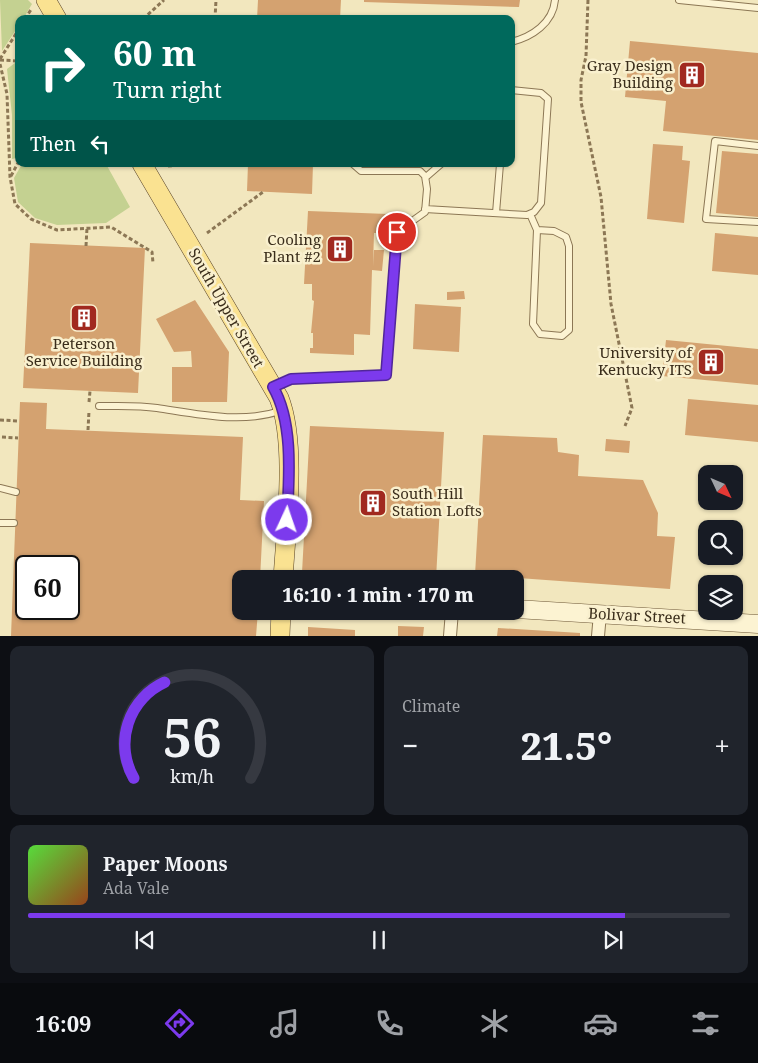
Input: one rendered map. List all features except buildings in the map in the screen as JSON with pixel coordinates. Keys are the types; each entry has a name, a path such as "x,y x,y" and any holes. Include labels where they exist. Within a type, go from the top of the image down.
{"main road":[{"path":"40,3 53,15"},
{"name":"South Upper Street","path":"144,167 273,387 284,410 288,439 288,500 284,570"},
{"name":"Bolivar Street","path":"524,609 600,614 738,629 758,624"},
{"path":"280,636 281,620"}],"street":[{"path":"598,636 600,614"},
{"path":"450,636 451,620"}],"lane":[{"path":"515,41 543,27 554,6 555,0"},
{"path":"679,0 758,8"},
{"path":"425,209 530,214 541,203 548,99 541,92 515,90"},
{"path":"758,146 715,141 706,219 758,222"},
{"path":"273,387 291,379 386,375 397,232 425,212 428,189 426,177 420,172 361,171 356,167"},
{"path":"426,177 438,167"},
{"path":"496,213 500,167"},
{"path":"530,214 537,230 533,324 540,334 562,336 569,330 569,246 566,237 554,231 537,230"},
{"path":"99,406 156,408 182,413 232,417 264,416 284,410"},
{"path":"0,488 16,492"},
{"path":"0,523 14,523"}],"path":[{"path":"147,15 164,0"},
{"path":"215,15 216,0"},
{"path":"588,0 586,56 581,80 581,102 601,197 611,304 632,408 625,426"},
{"path":"30,15 40,3"},
{"path":"15,36 0,60 15,61"},
{"path":"0,64 7,94 11,136 10,177 14,204 31,220 57,230 111,227 152,252 154,263"},
{"path":"10,177 16,167"},
{"path":"207,233 263,192"},
{"path":"86,246 87,228"},
{"path":"0,420 19,421"},
{"path":"2,437 18,438"}],"green space":[{"path":"0,0 28,0 32,4 25,15 15,15 15,31 2,51"},
{"path":"15,63 15,158 12,159 12,115 7,69"},
{"path":"20,167 108,167 130,207 106,223 57,225 35,218 18,202 14,178"}],"place":[{"name":"Gray Design Building","path":"692,75"},
{"name":"Cooling Plant #2","path":"340,249"},
{"name":"Peterson Service Building","path":"84,318"},
{"name":"University of Kentucky ITS","path":"711,362"},
{"name":"South Hill Station Lofts","path":"373,503"}],"route":[{"path":"287,520 287,427 284,410 273,387 291,379 386,375 397,232"}]}
